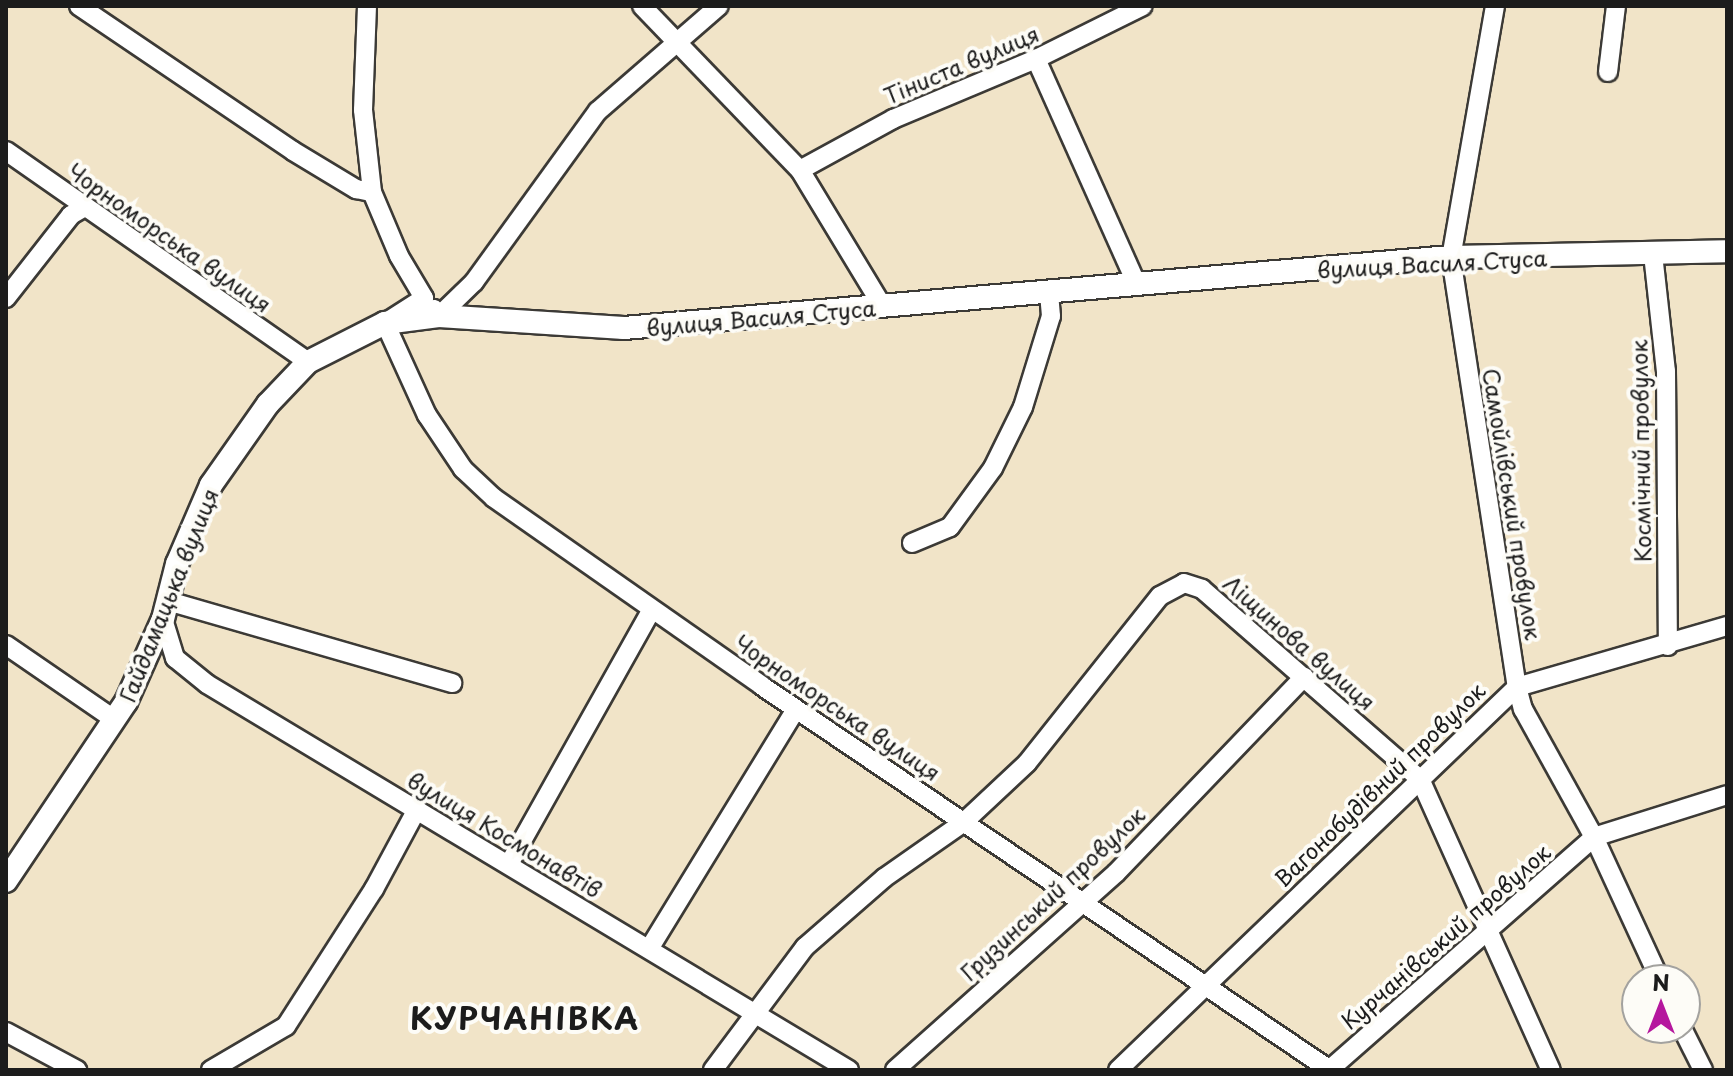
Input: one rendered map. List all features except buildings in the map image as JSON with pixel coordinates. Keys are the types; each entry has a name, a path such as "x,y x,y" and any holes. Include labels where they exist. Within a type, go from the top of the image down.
{"main road":[{"name":"вулиця Василя Стуса","path":"385,323 439,316 624,328 1049,294 1451,257 1727,251"},
{"name":"Гайдамацька вулиця","path":"6,881 115,720 165,610 211,485 268,404 308,362 385,323"}],"street":[{"path":"79,6 293,151 356,189 372,192"},
{"path":"367,6 363,110 372,192 399,256 424,298 439,316 512,234 598,111 677,39 719,6"},
{"path":"642,6 800,170 883,307"},
{"name":"Тіниста вулиця","path":"800,170 893,119 1036,59 1143,6"},
{"name":"Самойлівський провулок","path":"1495,6 1451,257 1517,687 1523,709 1594,837 1653,964"},
{"path":"1608,72 1616,6"},
{"path":"1036,59 1137,285"},
{"name":"Чорноморська вулиця","path":"6,151 83,208 308,362"},
{"path":"6,298 71,215 83,208"},
{"name":"Космічний провулок","path":"1653,254 1666,371 1668,646"},
{"path":"912,543 950,527 993,468 1023,407 1051,316 1049,294"},
{"name":"Гайдамацька вулиця","path":"385,323 424,298"},
{"name":"Чорноморська вулиця","path":"385,323 427,415 463,469 494,498 1201,987 1329,1070"},
{"name":"Ліщинова вулиця","path":"713,1070 753,1012 805,947 884,878 964,822 1027,763 1160,596 1184,583 1202,589 1420,779 1491,929 1551,1070"},
{"path":"509,864 652,609"},
{"path":"165,610 452,683"},
{"name":"вулиця Космонавтів","path":"165,610 175,658 207,684 849,1070"},
{"name":"Вагонобудівний провулок","path":"1118,1070 1201,987 1517,687 1668,646 1727,626"},
{"path":"6,645 115,720"},
{"name":"Грузинський провулок","path":"895,1070 1080,901 1116,873 1304,677"},
{"path":"649,949 796,709"},
{"path":"1594,837 1727,795"},
{"path":"211,1070 286,1026 374,889 417,809"},
{"name":"Курчанівський провулок","path":"1329,1070 1594,837"},
{"path":"6,1032 77,1070"},
{"path":"1690,1044 1703,1070"}],"district":[{"name":"КУРЧАНІВКА","path":"525,1018"}]}
